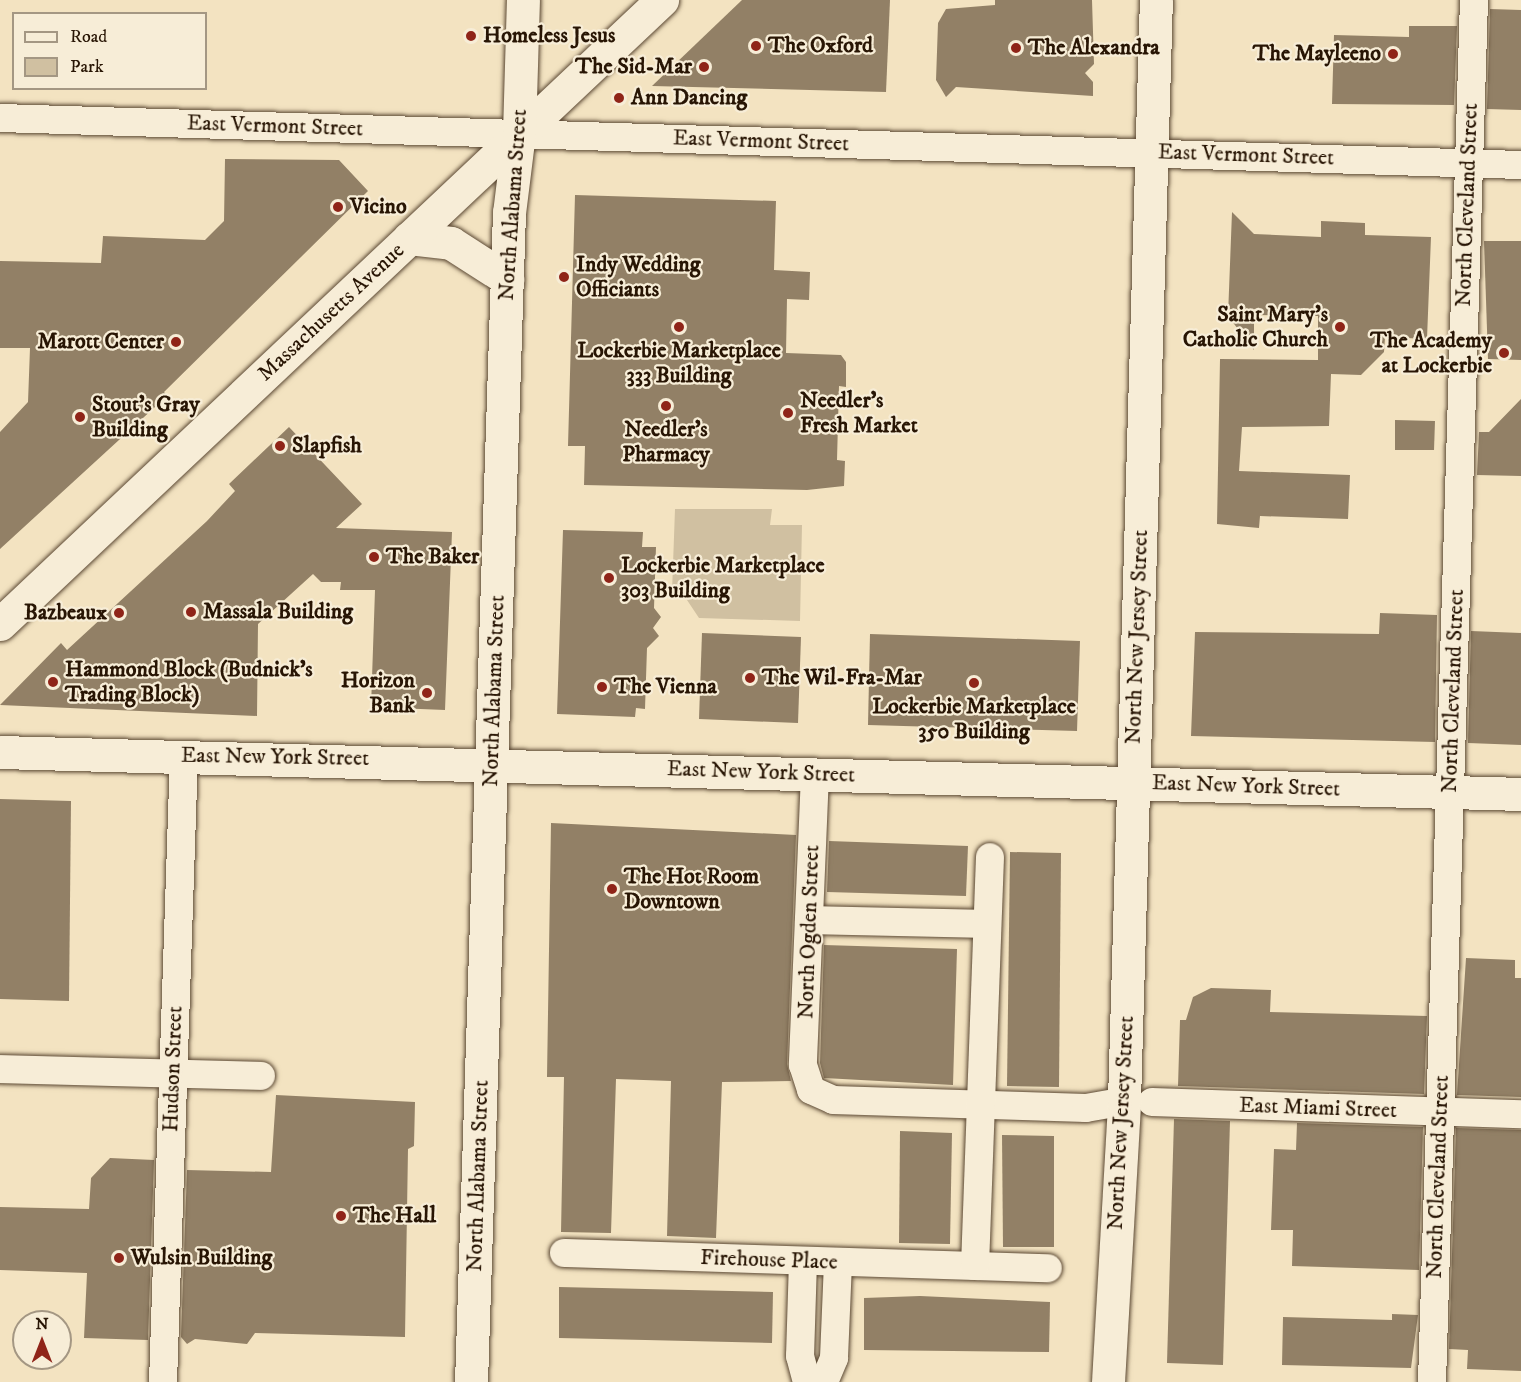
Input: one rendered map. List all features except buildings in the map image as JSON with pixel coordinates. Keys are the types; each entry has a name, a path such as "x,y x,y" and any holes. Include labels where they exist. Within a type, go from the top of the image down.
{"main road":[{"name":"North Alabama Street","path":"471,1382 507,279 519,133 523,0"},
{"name":"Massachusetts Avenue","path":"0,624 662,0"},
{"name":"North New Jersey Street","path":"1108,1382 1138,1102 1132,783 1156,0"},
{"path":"409,238 451,243 507,279"},
{"name":"East New York Street","path":"0,752 492,761 815,774 1521,794"}],"street":[{"name":"North Cleveland Street","path":"1432,1382 1474,0"},
{"name":"East Vermont Street","path":"0,118 1521,165"},
{"name":"Hudson Street","path":"163,1382 184,755"},
{"name":"North Ogden Street","path":"811,1090 803,1065 815,774"},
{"path":"975,1266 979,1104 990,857"},
{"path":"809,920 987,924"},
{"path":"0,1069 261,1076"},
{"name":"East Miami Street","path":"811,1090 833,1100 1086,1108 1138,1102 1521,1114"},
{"name":"Firehouse Place","path":"564,1253 1048,1268"},
{"path":"803,1261 800,1356 807,1382"},
{"path":"824,1382 834,1358 838,1262"}],"green space":[{"path":"675,509 772,509 770,525 802,525 800,621 699,618 685,597 672,592"}],"place":[{"name":"Homeless Jesus","path":"471,36"},
{"name":"The Oxford","path":"756,46"},
{"name":"The Alexandra","path":"1016,48"},
{"name":"The Mayleeno","path":"1393,54"},
{"name":"The Sid-Mar","path":"704,67"},
{"name":"Ann Dancing","path":"619,98"},
{"name":"Vicino","path":"338,207"},
{"name":"Indy Wedding Officiants","path":"564,277"},
{"name":"Lockerbie Marketplace 333 Building","path":"679,327"},
{"name":"Saint Mary's Catholic Church","path":"1340,327"},
{"name":"Marott Center","path":"176,342"},
{"name":"The Academy at Lockerbie","path":"1504,353"},
{"name":"Needler's Pharmacy","path":"666,406"},
{"name":"Needler's Fresh Market","path":"788,413"},
{"name":"Stout's Gray Building","path":"80,417"},
{"name":"Slapfish","path":"280,446"},
{"name":"The Baker","path":"374,557"},
{"name":"Lockerbie Marketplace 303 Building","path":"609,578"},
{"name":"Massala Building","path":"191,612"},
{"name":"Bazbeaux","path":"119,613"},
{"name":"The Wil-Fra-Mar","path":"750,678"},
{"name":"Hammond Block (Budnick's Trading Block)","path":"53,682"},
{"name":"Lockerbie Marketplace 350 Building","path":"974,683"},
{"name":"The Vienna","path":"602,687"},
{"name":"Horizon Bank","path":"427,693"},
{"name":"The Hot Room Downtown","path":"612,889"},
{"name":"The Hall","path":"341,1216"},
{"name":"Wulsin Building","path":"119,1258"}]}
